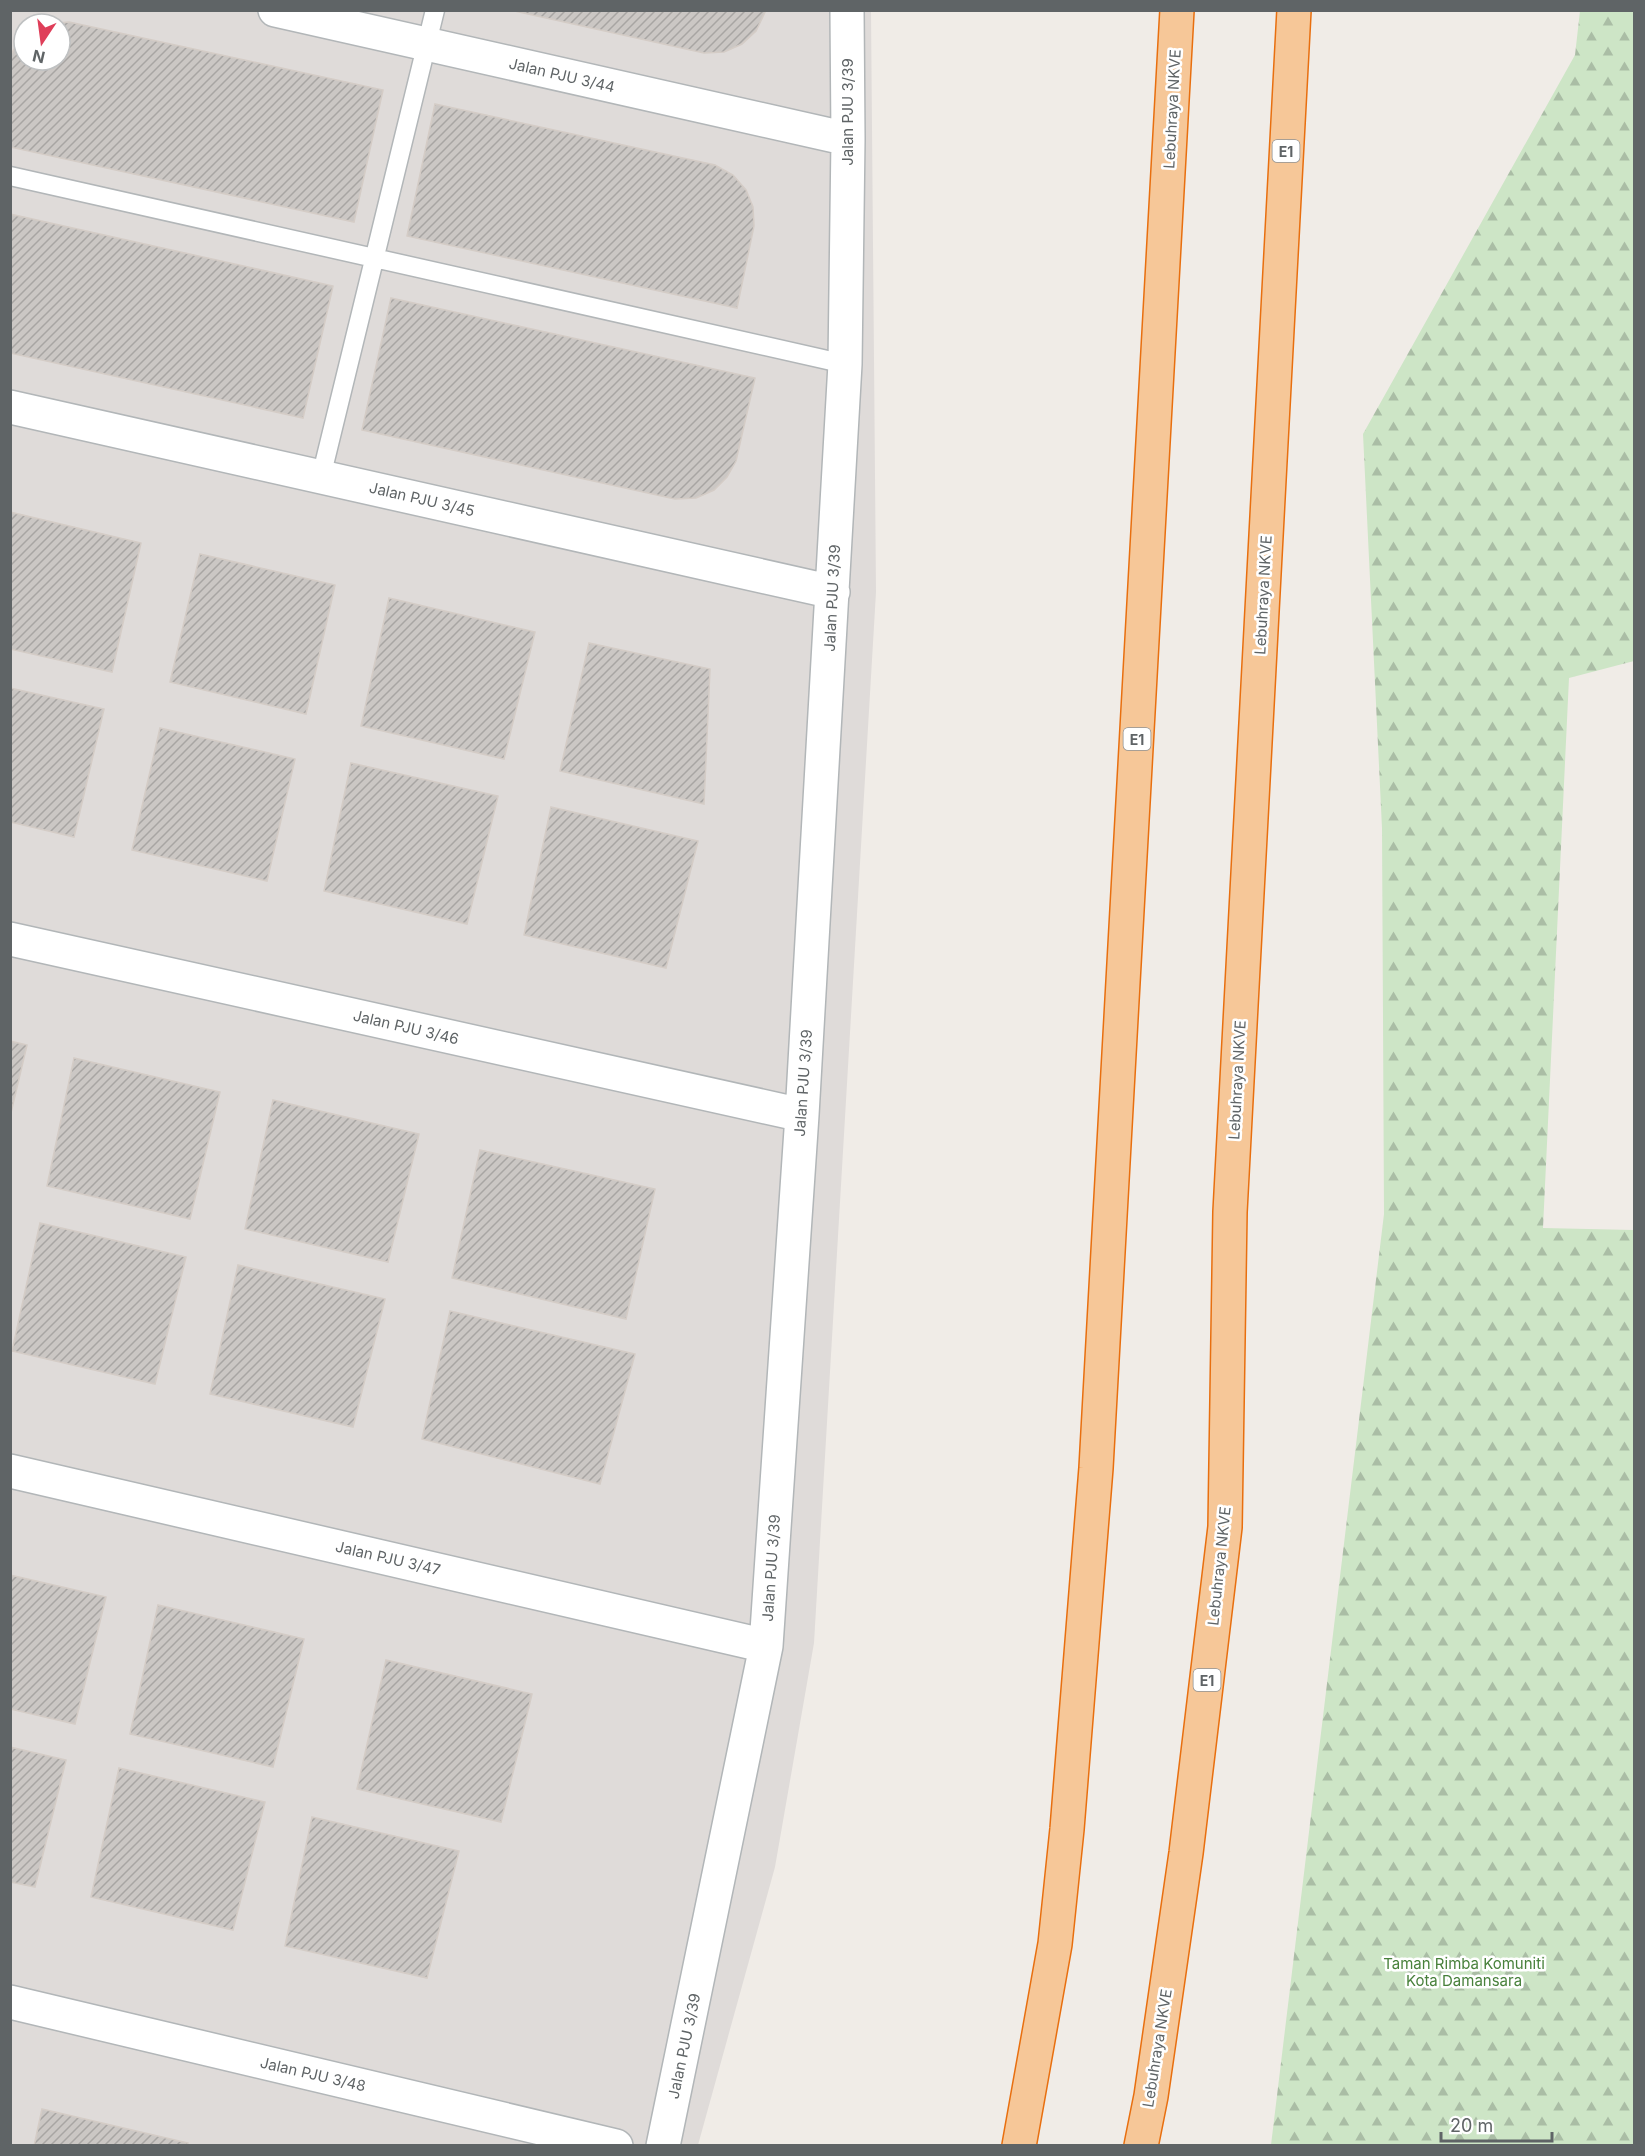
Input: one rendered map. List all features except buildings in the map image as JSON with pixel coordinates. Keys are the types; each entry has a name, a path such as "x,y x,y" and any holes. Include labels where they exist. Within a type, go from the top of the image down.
{"highway":[{"name":"Lebuhraya NKVE","path":"1019,2145 1055,1944 1068,1817 1096,1468 1177,10"},
{"name":"Lebuhraya NKVE","path":"1141,2145 1151,2097 1186,1853 1225,1527 1230,1212 1294,10"}],"street":[{"name":"Jalan PJU 3/44","path":"275,10 848,139"},
{"name":"Jalan PJU 3/39","path":"663,2145 766,1646 802,1115 845,364 847,10"},
{"name":"Jalan PJU 3/45","path":"10,407 833,592"},
{"name":"Jalan PJU 3/46","path":"10,939 802,1115"},
{"name":"Jalan PJU 3/47","path":"10,1471 766,1646"},
{"name":"Jalan PJU 3/48","path":"10,2002 616,2145"}],"lane":[{"path":"321,477 435,10"},
{"path":"10,176 845,364"}],"shaded area":[{"path":"11,11 871,11 876,592 814,1643 775,1867 698,2145 11,2146"}],"green space":[{"name":"Taman Rimba Komuniti Kota Damansara","path":"1580,11 1634,11 1634,661 1569,678 1543,1228 1634,1230 1634,2145 1271,2145 1384,1214 1382,828 1363,434 1575,55"}]}
